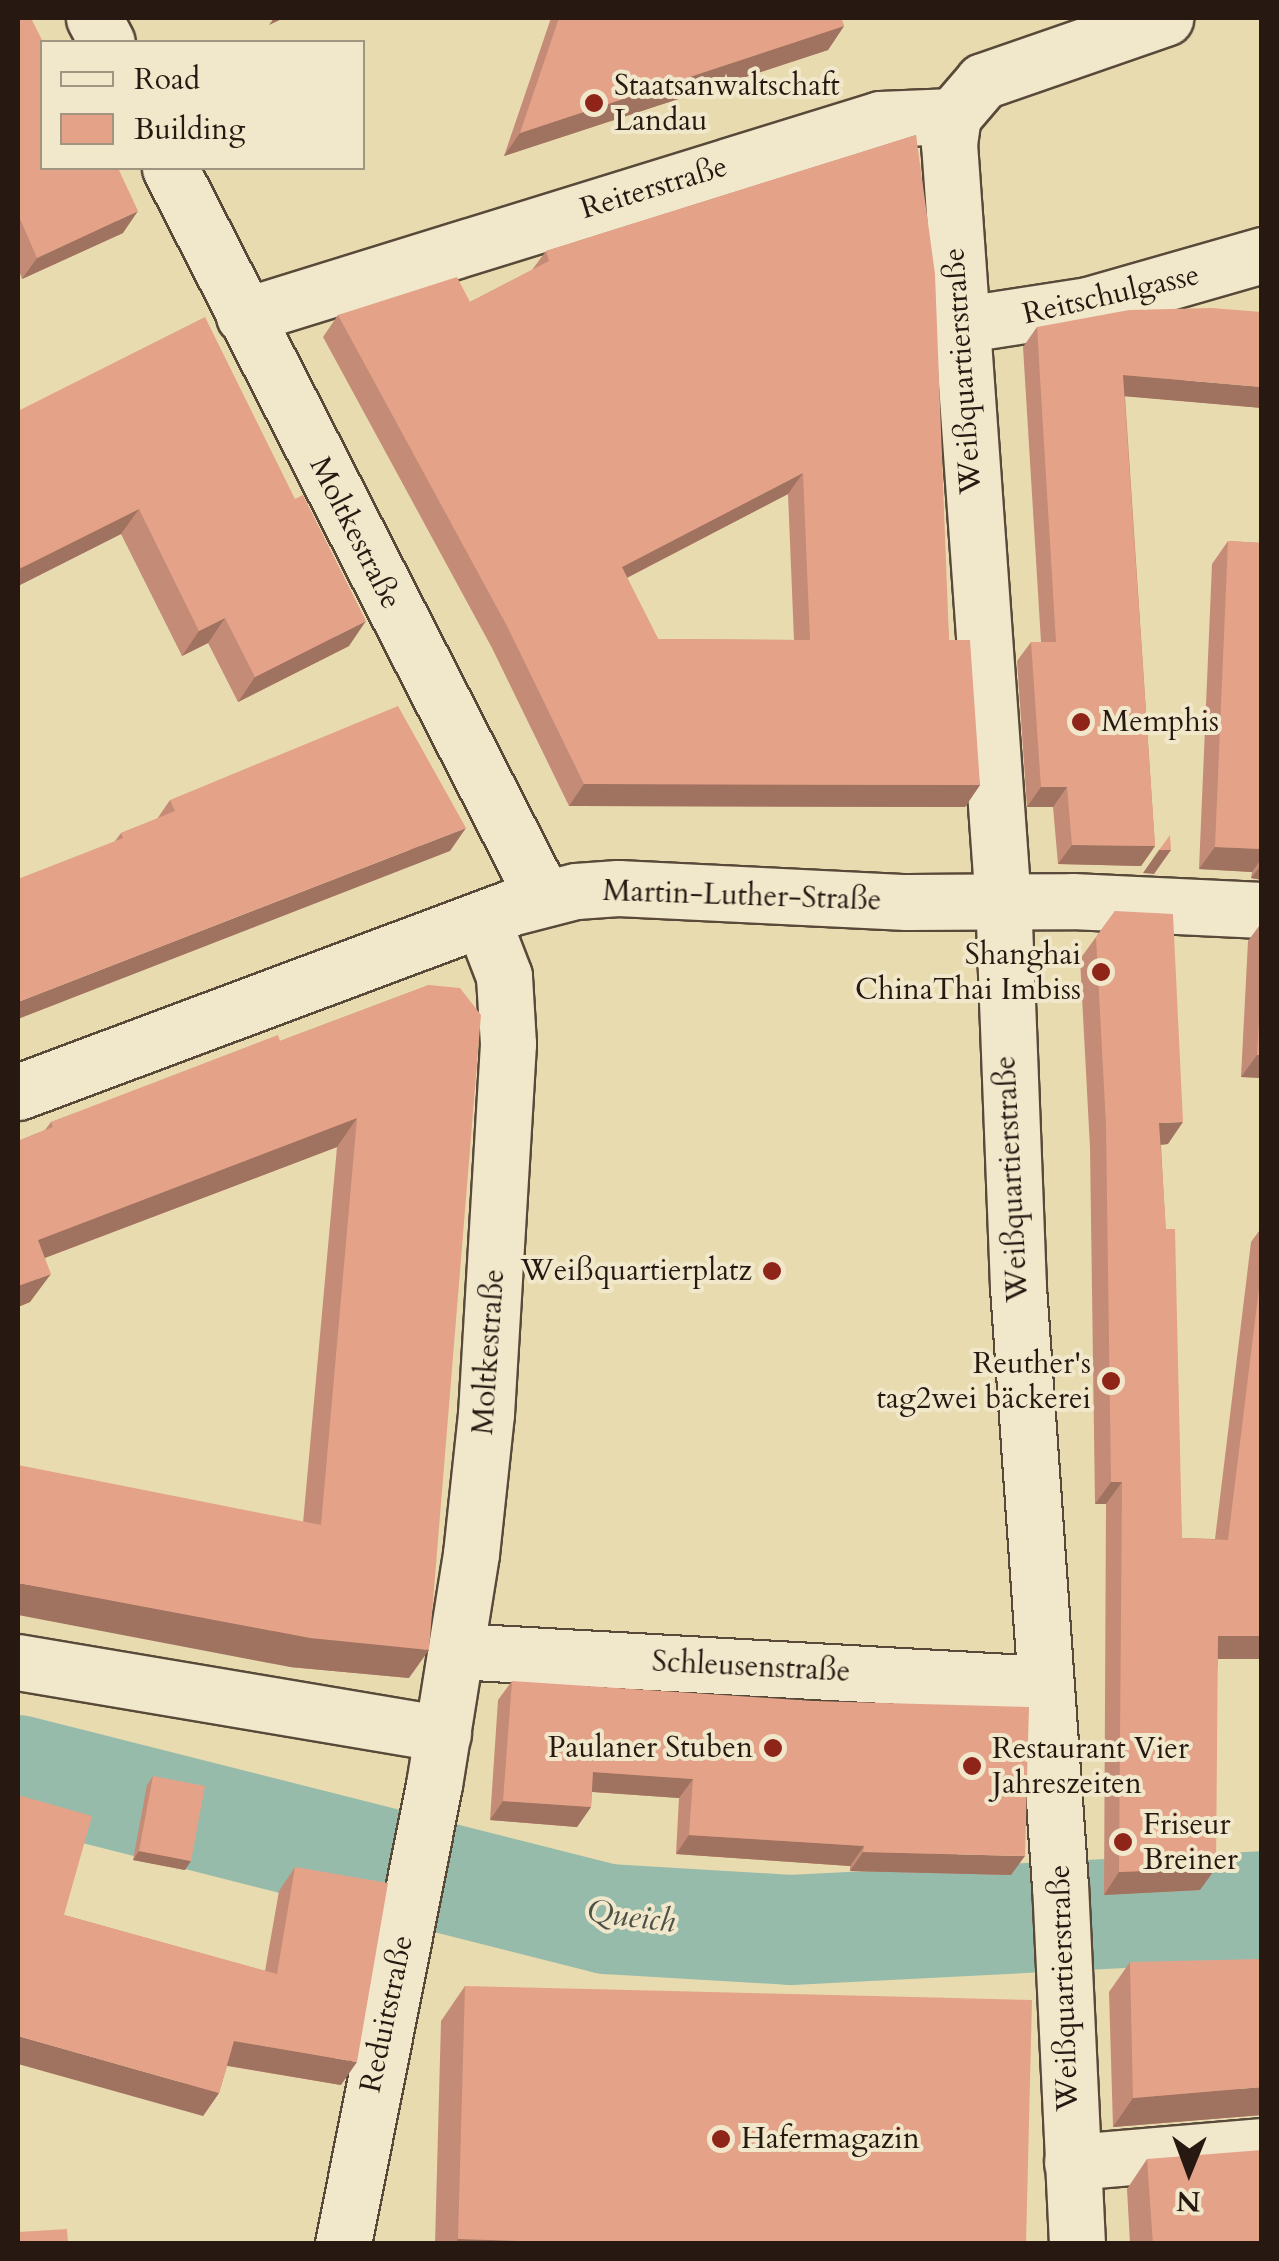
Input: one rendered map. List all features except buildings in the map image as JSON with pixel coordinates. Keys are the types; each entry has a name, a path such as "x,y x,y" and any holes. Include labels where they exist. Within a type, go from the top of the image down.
{"street":[{"path":"953,116 983,81 1165,18"},
{"name":"Reiterstraße","path":"244,316 880,119 953,116"},
{"name":"Weißquartierstraße","path":"953,116 949,171 1003,904 1016,1269 1060,1886 1077,2244"},
{"name":"Moltkestraße","path":"171,170 543,897"},
{"name":"Reitschulgasse","path":"959,324 1088,306 1262,256"},
{"name":"Martin-Luther-Straße","path":"18,1092 543,897 618,888 1262,910"},
{"name":"Moltkestraße","path":"438,1760 486,1414 508,1044 504,976 482,920"},
{"name":"Schleusenstraße","path":"456,1650 1045,1684"},
{"path":"18,1662 438,1760"},
{"name":"Reduitstraße","path":"343,2244 438,1760"},
{"path":"1072,2162 1262,2146"}],"waterway":[{"name":"Queich","path":"18,1770 607,1919 790,1930 1262,1906"}],"place":[{"name":"Staatsanwaltschaft Landau","path":"594,103"},
{"name":"Memphis","path":"1081,722"},
{"name":"Shanghai ChinaThai Imbiss","path":"1101,972"},
{"name":"Weißquartierplatz","path":"772,1271"},
{"name":"Reuther's tag2wei bäckerei","path":"1111,1381"},
{"name":"Paulaner Stuben","path":"773,1748"},
{"name":"Restaurant Vier Jahreszeiten","path":"972,1766"},
{"name":"Friseur Breiner","path":"1123,1842"},
{"name":"Hafermagazin","path":"721,2139"}]}
